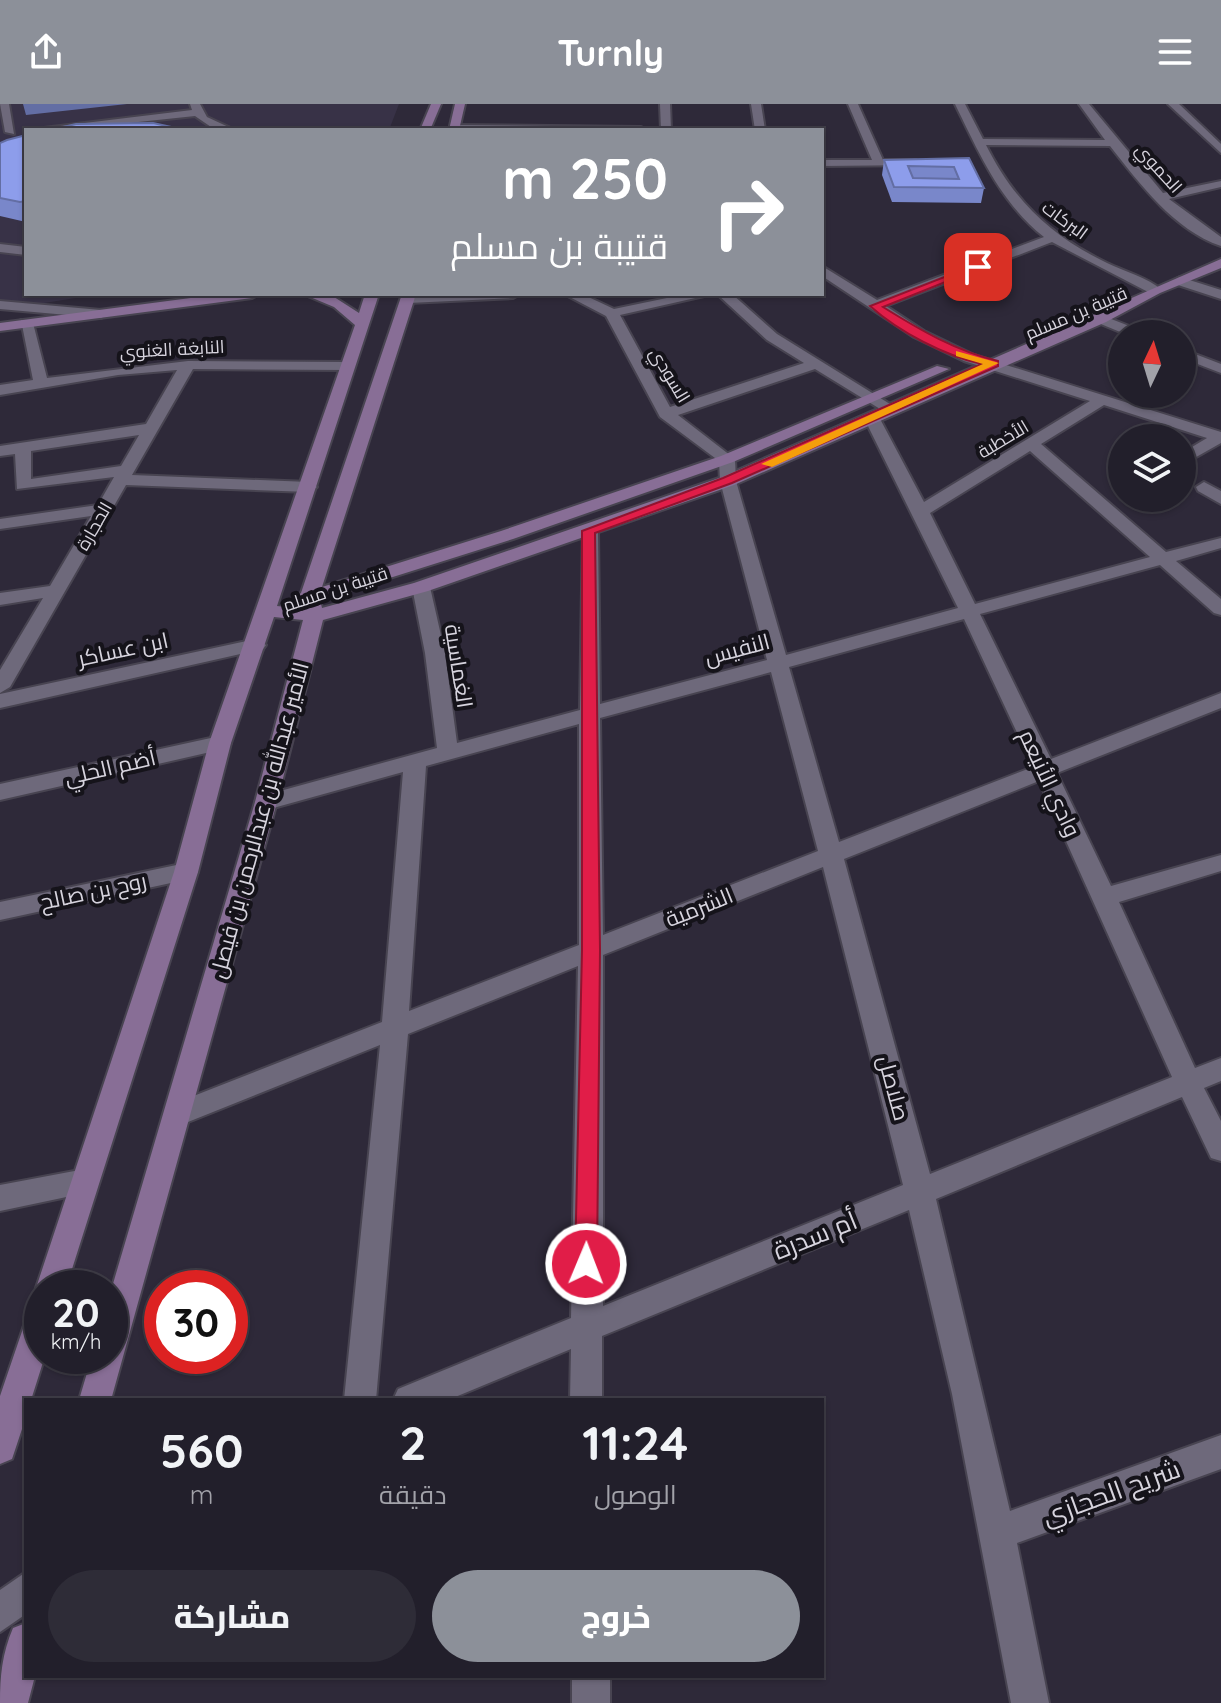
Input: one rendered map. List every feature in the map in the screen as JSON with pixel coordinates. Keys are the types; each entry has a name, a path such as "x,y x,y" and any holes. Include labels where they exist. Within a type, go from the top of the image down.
{"street":[{"path":"4,104 5,134"},
{"path":"426,128 436,104"},
{"path":"454,128 460,104"},
{"path":"665,104 666,128"},
{"path":"756,104 760,128"},
{"path":"853,104 879,163"},
{"name":"البركات","path":"960,104 1007,192 1036,225 1149,288"},
{"name":"الحموي","path":"1084,104 1159,198 1194,228 1221,242"},
{"path":"1173,104 1221,150"},
{"path":"47,128 196,108 206,123 223,128"},
{"path":"980,142 1114,143"},
{"path":"975,162 991,162"},
{"path":"824,163 927,163"},
{"path":"1159,198 1221,184"},
{"path":"875,306 1055,237"},
{"path":"0,248 24,251"},
{"name":"قتيبة بن مسلم","path":"312,606 507,535 727,470 881,414 1101,319 1149,288 1221,251"},
{"name":"قتيبة بن مسلم","path":"267,610 312,606 421,587 589,531 727,470 873,397 1149,288 1180,281 1221,263"},
{"path":"824,273 919,334 969,358 994,363 1220,437"},
{"path":"1180,281 1221,295"},
{"path":"0,327 237,296"},
{"path":"319,296 332,299 348,309 362,324"},
{"path":"57,1270 186,872 220,743 256,645 371,296"},
{"name":"الأمير عبدالله بن عبدالرحمن بن فيصل","path":"128,1286 266,802 312,606 409,296"},
{"path":"575,296 612,313 696,296"},
{"name":"وادي الأنيعم","path":"726,296 772,337 873,397 921,511 1105,897 1187,1085 1221,1149"},
{"path":"0,305 101,314"},
{"name":"السودي","path":"612,313 666,414 727,470"},
{"path":"1101,319 1108,322"},
{"path":"26,323 41,383"},
{"path":"1196,359 1221,369"},
{"path":"666,414 816,364"},
{"name":"النابغة الغنوي","path":"0,390 188,365 348,366"},
{"name":"الحجارة","path":"0,687 188,365"},
{"name":"الأخطبة","path":"921,511 1104,399"},
{"path":"0,451 152,428"},
{"path":"1196,452 1220,437"},
{"path":"1032,445 1221,609"},
{"path":"23,447 23,485 124,475 309,487"},
{"name":"صلاصل","path":"727,470 922,1191 1000,1532 1030,1703"},
{"path":"1204,487 1221,499"},
{"path":"0,524 104,509"},
{"path":"586,1398 591,950 589,531"},
{"name":"النفيس","path":"266,802 1221,543"},
{"name":"الغماسية","path":"421,587 435,653 448,752"},
{"path":"0,599 57,590"},
{"name":"ابن عساكر","path":"0,701 256,645"},
{"name":"الشرمية","path":"178,1114 1221,700"},
{"name":"أضم الحلي","path":"0,792 220,743"},
{"path":"360,1398 395,1028 415,762"},
{"path":"1105,897 1221,863"},
{"name":"روح بن صالح","path":"0,911 186,872"},
{"name":"أم سدرة","path":"414,1398 1221,1069"},
{"path":"0,1198 85,1182"},
{"path":"0,1447 24,1372"},
{"path":"96,1398 103,1374"},
{"name":"شريح الحجازي","path":"1000,1532 1221,1452"},
{"path":"0,1614 24,1592"},
{"path":"9,1703 24,1648"},
{"path":"591,1678 591,1703"}],"shaded area":[{"path":"0,104 399,104 390,128 24,128 24,296 88,296 0,310"}],"building":[{"path":"153,123 176,128 59,128 76,124"},
{"path":"24,136 24,201 0,198 0,143"},
{"path":"969,158 984,188 894,187 884,160","holes":["908,166 954,167 959,179 913,178"]}],"slow traffic":[{"path":"767,464 873,420 890,409 994,363 960,354"}],"route":[{"path":"586,1264 591,950 589,531 728,481 873,420 890,409 994,363 969,358 919,334 875,306 978,267"}]}
